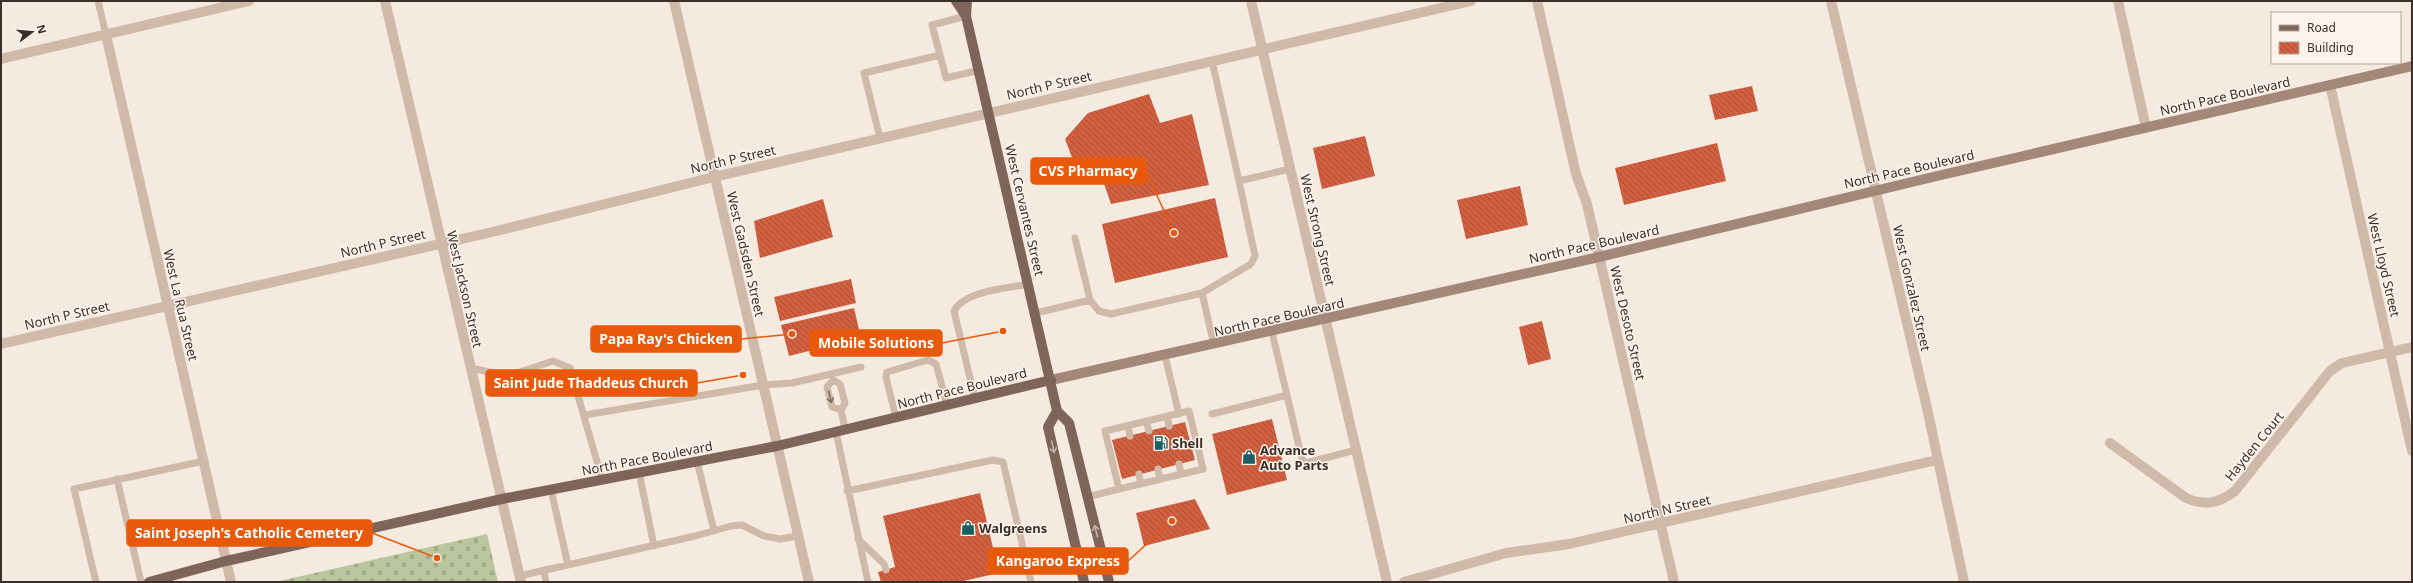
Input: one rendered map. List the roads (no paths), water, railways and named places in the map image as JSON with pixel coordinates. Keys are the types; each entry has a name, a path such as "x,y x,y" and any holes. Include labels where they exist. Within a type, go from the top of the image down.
{"main road":[{"name":"West Cervantes Street","path":"956,1 966,16"},
{"name":"West Cervantes Street","path":"967,1 966,16 990,112 1057,411 1069,423 1109,582"},
{"name":"North Pace Boulevard","path":"149,582 226,561 502,499 777,446 1051,380 1272,332 1599,257 2412,66"},
{"path":"1057,411 1048,427 1084,582"}],"street":[{"path":"1,59 249,1"},
{"name":"West Jackson Street","path":"385,1 520,579"},
{"name":"West Gadsden Street","path":"674,1 809,582"},
{"name":"West Strong Street","path":"1251,1 1387,582"},
{"name":"North P Street","path":"1,344 441,243 990,112 1471,1"},
{"name":"West Desoto Street","path":"1537,1 1576,174 1587,204 1674,582"},
{"name":"West Gonzalez Street","path":"1830,1 1927,408 1964,582"},
{"path":"2118,1 2146,128"},
{"name":"West La Rua Street","path":"106,35 231,582"},
{"name":"West Lloyd Street","path":"2330,85 2412,451"},
{"path":"2390,352 2412,347"},
{"name":"Hayden Court","path":"2110,443 2186,498 2199,503 2213,503 2224,500 2235,491 2330,372 2342,363 2390,352"},
{"name":"North N Street","path":"1404,582 1506,553 1569,544 1937,460"}],"lane":[{"path":"98,1 106,35"},
{"path":"966,16 932,25 946,78 980,70"},
{"path":"880,138 864,73 940,55"},
{"path":"1075,238 1090,300 1099,311 1111,314 1202,293 1254,260 1239,181 1212,62"},
{"path":"1239,181 1290,168"},
{"path":"975,399 954,311 957,305 971,296 1029,284"},
{"path":"1202,293 1214,345"},
{"path":"1036,313 1090,300"},
{"path":"1272,332 1302,459 1306,463 1356,450"},
{"path":"1165,356 1179,414"},
{"path":"896,418 886,377 887,372 928,360 936,364 947,405"},
{"path":"470,368 508,376 553,361 570,368 585,415 602,479"},
{"path":"585,415 763,385 792,383 833,377 861,367"},
{"path":"833,377 840,384 845,404 841,410 841,431 847,491 868,582"},
{"path":"833,377 827,387 832,408 841,410"},
{"path":"1212,414 1287,395"},
{"path":"1087,497 1203,469 1189,412 1105,431 1119,489"},
{"path":"1167,416 1169,426"},
{"path":"1146,421 1149,431"},
{"path":"1128,426 1130,436"},
{"path":"847,491 993,460 1003,462 1031,582"},
{"path":"96,582 74,489 204,461"},
{"path":"697,461 714,531"},
{"path":"1179,464 1181,474"},
{"path":"1158,469 1160,479"},
{"path":"639,472 654,546"},
{"path":"1139,474 1142,484"},
{"path":"116,479 141,582"},
{"path":"551,489 568,565"},
{"path":"520,579 544,570 742,525 764,536 780,539 798,536"},
{"path":"858,539 884,564 886,570"},
{"path":"544,570 546,582"}],"place":[{"name":"CVS Pharmacy","path":"1174,233"},
{"name":"Mobile Solutions","path":"1003,331"},
{"name":"Papa Ray's Chicken","path":"792,334"},
{"name":"Saint Jude Thaddeus Church","path":"743,375"},
{"name":"Shell","path":"1161,443"},
{"name":"Advance Auto Parts","path":"1249,457"},
{"name":"Kangaroo Express","path":"1172,521"},
{"name":"Walgreens","path":"968,528"},
{"name":"Saint Joseph's Catholic Cemetery","path":"437,558"}]}
